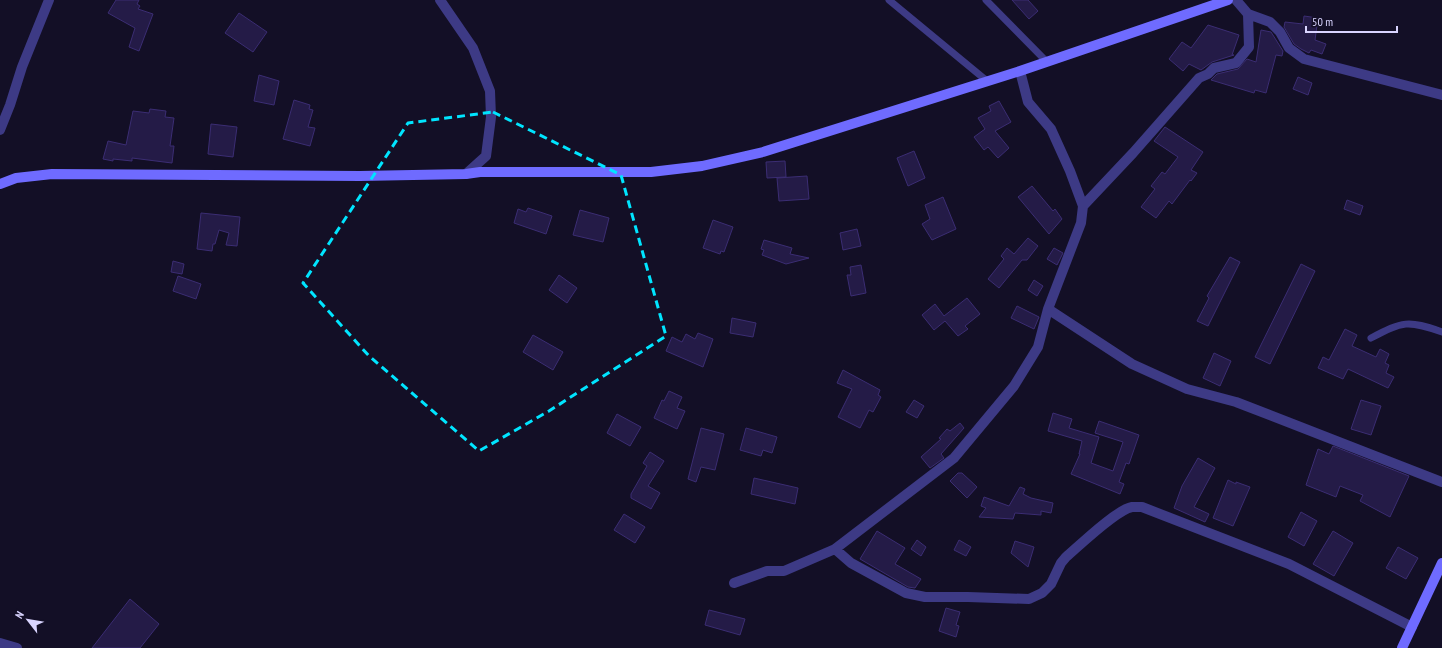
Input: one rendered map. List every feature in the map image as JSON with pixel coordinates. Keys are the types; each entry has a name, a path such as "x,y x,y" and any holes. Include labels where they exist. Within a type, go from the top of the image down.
{"street":[{"path":"0,130 49,0"},
{"path":"440,0 473,48 490,91 491,117 486,156 466,174"},
{"path":"0,184 16,178 52,174 360,176 466,174 480,172 651,172 702,166 763,152 987,81 1020,72 1228,0"},
{"path":"1236,0 1248,14 1270,22 1280,32 1289,48 1304,59 1442,95"},
{"path":"1083,206 1133,153 1199,78 1208,74 1214,68 1236,63 1249,47 1248,14"},
{"path":"734,583 767,571 784,571 835,549 954,458 1014,386 1038,347 1048,309 1081,223 1083,206 1052,129 1028,102 1020,72"},
{"path":"1048,309 1132,364 1187,389 1236,402 1442,482"},
{"path":"835,549 851,563 906,593 925,597 1029,599 1042,593 1052,584 1061,563 1066,557 1106,524 1120,513 1132,507 1142,507 1289,564 1412,627"},
{"path":"1402,648 1442,563"},
{"path":"0,643 17,648"}],"lane":[{"path":"889,0 987,81"},
{"path":"986,0 1047,62"},
{"path":"1371,338 1394,326 1416,323 1442,332"}],"highlighted area":[{"path":"493,112 621,175 666,336 549,411 479,451 369,356 303,283 408,123"}],"building":[{"path":"116,0 139,0 137,4 140,6 138,9 153,14 139,51 129,47 135,28 108,13"},
{"path":"1012,0 1028,0 1038,11 1029,19"},
{"path":"239,13 267,32 253,52 225,33"},
{"path":"1304,16 1318,18 1315,40 1326,44 1322,54 1311,50 1309,53 1301,49 1294,44 1284,27 1285,22 1303,24"},
{"path":"1208,25 1239,35 1232,55 1234,55 1212,62 1201,70 1189,64 1183,71 1169,59 1182,42 1191,48"},
{"path":"1261,30 1271,32 1283,51 1282,56 1276,55 1266,93 1255,90 1254,93 1211,80 1217,74 1238,69 1247,59 1256,62"},
{"path":"259,75 279,81 274,105 254,101"},
{"path":"1298,77 1312,83 1308,95 1293,89"},
{"path":"294,100 310,105 309,109 313,110 308,127 315,128 310,146 283,139"},
{"path":"999,101 1011,122 995,131 1009,148 998,158 988,147 984,150 974,137 985,129 978,118 991,111 989,106"},
{"path":"150,109 166,111 165,117 174,118 170,146 174,146 172,163 132,158 132,161 113,159 113,161 103,159 108,141 126,145 133,111 149,113"},
{"path":"211,124 237,127 233,157 208,154"},
{"path":"1165,127 1203,152 1191,170 1197,173 1172,204 1169,201 1156,218 1141,207 1155,189 1151,186 1162,172 1165,174 1178,157 1154,141"},
{"path":"914,151 925,178 908,186 897,158"},
{"path":"785,161 786,177 767,178 766,162"},
{"path":"807,176 809,199 779,201 777,178"},
{"path":"1032,186 1053,211 1055,209 1062,219 1049,234 1018,197"},
{"path":"943,197 956,229 932,240 922,224 930,219 925,205"},
{"path":"1347,200 1363,206 1360,215 1344,209"},
{"path":"528,208 552,216 546,234 514,223 518,209 526,212"},
{"path":"580,210 609,218 603,242 573,235"},
{"path":"201,213 240,217 237,246 226,245 229,233 219,230 215,244 213,244 212,251 197,249"},
{"path":"713,220 733,227 724,252 721,251 720,254 703,248"},
{"path":"857,229 861,246 843,250 840,233"},
{"path":"1028,238 1038,246 1027,260 1022,260 999,288 988,279 1004,259 1001,256 1007,248 1014,254"},
{"path":"764,240 792,248 790,254 809,258 786,264 762,255 764,250 761,249"},
{"path":"1054,248 1063,253 1057,265 1047,259"},
{"path":"1230,257 1240,262 1208,326 1197,321 1209,298 1207,296"},
{"path":"173,261 184,264 182,274 171,272"},
{"path":"1301,264 1315,271 1270,364 1255,357"},
{"path":"861,265 866,293 851,296 847,275 851,275 850,267"},
{"path":"559,275 577,288 567,303 549,290"},
{"path":"178,276 201,284 196,299 173,291"},
{"path":"1034,280 1043,286 1037,296 1028,290"},
{"path":"967,298 980,314 965,326 968,329 958,336 945,321 934,330 922,315 935,304 944,316"},
{"path":"1017,306 1039,317 1034,329 1011,318"},
{"path":"732,318 756,323 753,337 730,333"},
{"path":"1345,329 1357,335 1352,346 1376,357 1380,349 1389,354 1385,363 1389,365 1386,373 1394,377 1388,388 1348,369 1343,379 1318,368 1323,357 1329,360"},
{"path":"698,333 713,339 703,367 666,351 672,337 682,342 686,334 695,339"},
{"path":"533,335 563,352 553,370 523,352"},
{"path":"1214,353 1231,361 1220,386 1203,378"},
{"path":"843,370 880,390 878,395 881,397 873,412 869,410 860,428 838,417 852,389 837,383"},
{"path":"669,391 682,397 677,408 685,411 677,429 654,418 662,400 664,401"},
{"path":"914,400 924,406 917,418 906,412"},
{"path":"1361,400 1381,406 1371,435 1351,429"},
{"path":"1053,413 1072,419 1069,428 1099,437 1091,463 1113,471 1123,442 1095,433 1099,421 1139,435 1129,464 1126,463 1119,482 1124,484 1120,494 1071,474 1080,454 1082,441 1048,431"},
{"path":"617,414 641,427 630,446 607,433"},
{"path":"960,423 964,428 941,454 944,458 930,468 921,457 941,439 939,438 947,429 950,431"},
{"path":"701,428 724,434 715,470 701,467 696,482 688,479"},
{"path":"746,428 777,437 772,453 763,450 761,456 740,450"},
{"path":"1333,446 1409,476 1390,517 1360,501 1363,495 1340,486 1336,497 1306,485 1318,449 1329,454"},
{"path":"650,452 664,461 648,486 660,493 651,509 631,498 631,494 647,466 643,463"},
{"path":"1198,458 1215,468 1194,507 1209,514 1205,522 1174,508 1182,486"},
{"path":"958,473 962,473 977,487 967,498 950,481"},
{"path":"754,478 798,488 795,504 751,494"},
{"path":"1228,480 1236,484 1236,482 1250,487 1233,526 1213,518"},
{"path":"1020,487 1025,489 1023,494 1031,498 1053,503 1051,513 1041,511 1041,515 1015,513 1013,519 979,517 986,508 981,506 984,497 1009,506"},
{"path":"1301,512 1317,521 1304,546 1288,537"},
{"path":"624,514 645,527 635,543 614,530"},
{"path":"877,531 905,548 895,564 921,579 915,588 908,587 860,559"},
{"path":"1333,531 1353,543 1334,576 1313,564"},
{"path":"917,540 926,547 921,556 911,549"},
{"path":"959,540 971,547 966,556 954,550"},
{"path":"1015,541 1034,547 1028,567 1011,553"},
{"path":"1398,547 1418,558 1406,579 1386,568"},
{"path":"130,599 159,624 140,648 92,648"},
{"path":"946,608 960,612 956,625 959,626 956,637 939,631"},
{"path":"709,610 745,619 740,635 705,625"}]}
